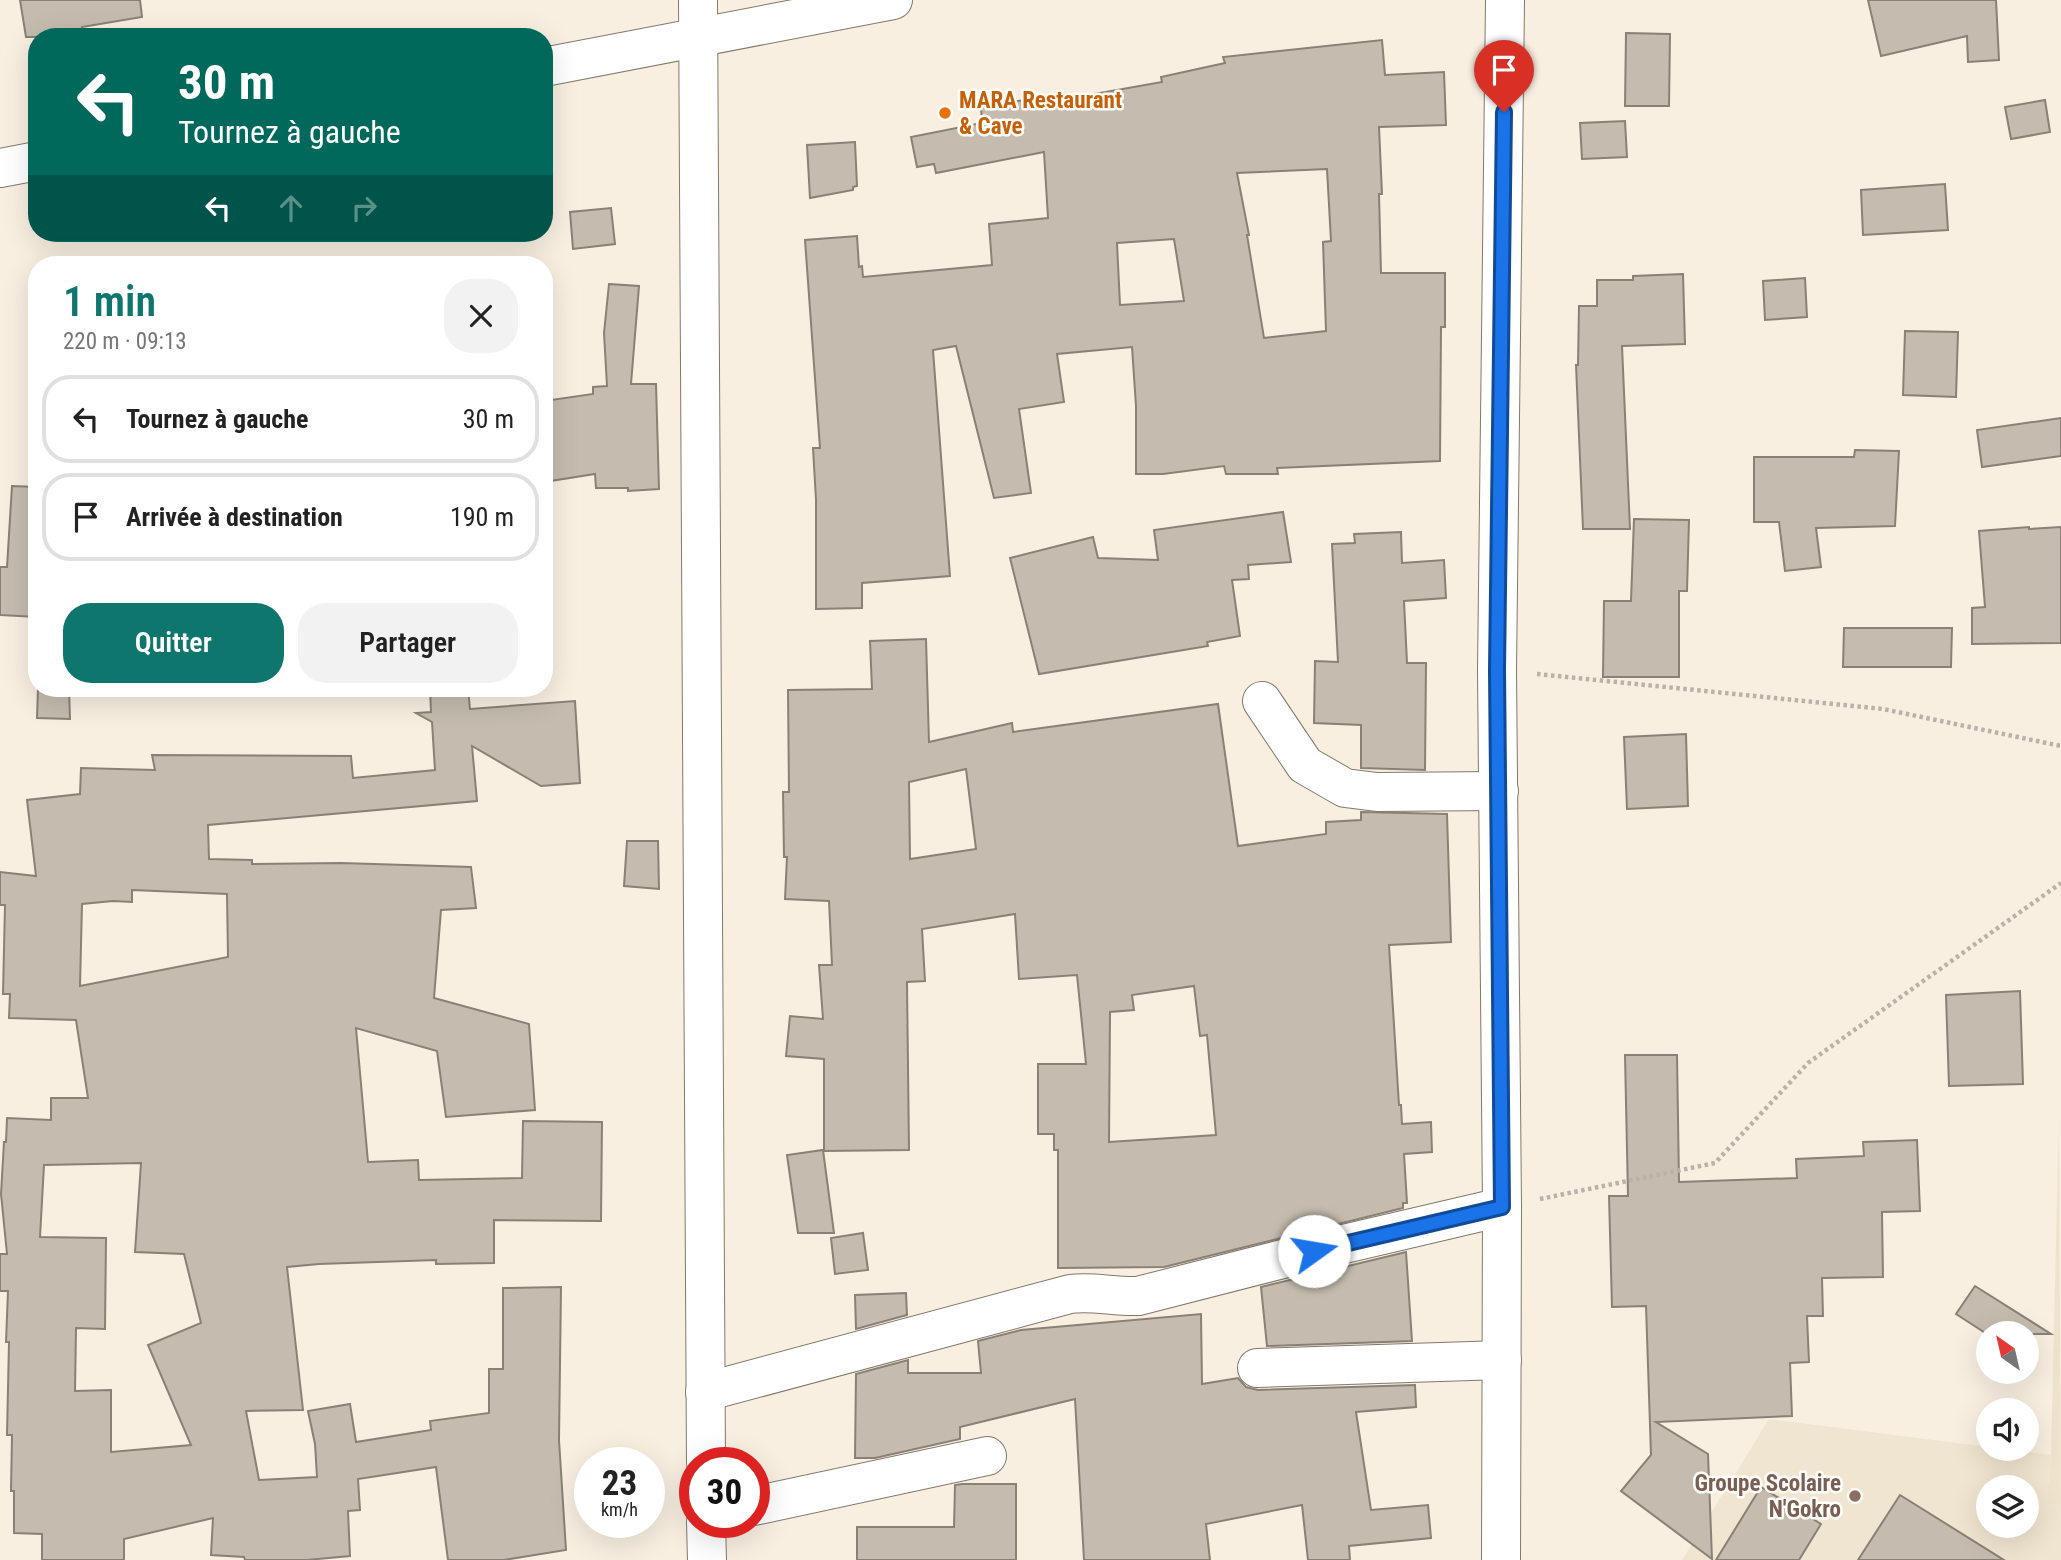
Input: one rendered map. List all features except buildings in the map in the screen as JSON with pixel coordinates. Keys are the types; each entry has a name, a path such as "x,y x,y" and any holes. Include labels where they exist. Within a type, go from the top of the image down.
{"street":[{"path":"698,0 706,1447"},
{"path":"553,65 893,0"},
{"path":"1501,1560 1502,1207 1497,670 1505,0"},
{"path":"0,168 28,163"},
{"path":"1262,701 1305,765 1345,788 1377,792 1499,791"},
{"path":"705,1392 1070,1294 1091,1292 1114,1297 1138,1296 1502,1207"},
{"path":"1257,1368 1502,1360"},
{"path":"770,1502 987,1455"},
{"path":"706,1538 707,1560"}],"path":[{"path":"1497,670 1883,709 2061,746"},
{"path":"1502,1207 1715,1163 1808,1063 2061,883"}],"shaded area":[{"path":"2059,1114 2061,1504 2046,1505 2051,1455"},
{"name":"Groupe Scolaire N'Gokro","path":"1769,1419 1976,1445 1976,1461 2039,1461 2039,1453 2051,1455 2046,1505 2061,1504 2061,1560 1682,1560"}],"place":[{"name":"MARA Restaurant & Cave","path":"945,113"},
{"name":"Groupe Scolaire N'Gokro","path":"1855,1496"}],"route":[{"path":"1314,1251 1502,1207 1497,670 1504,112"}]}
